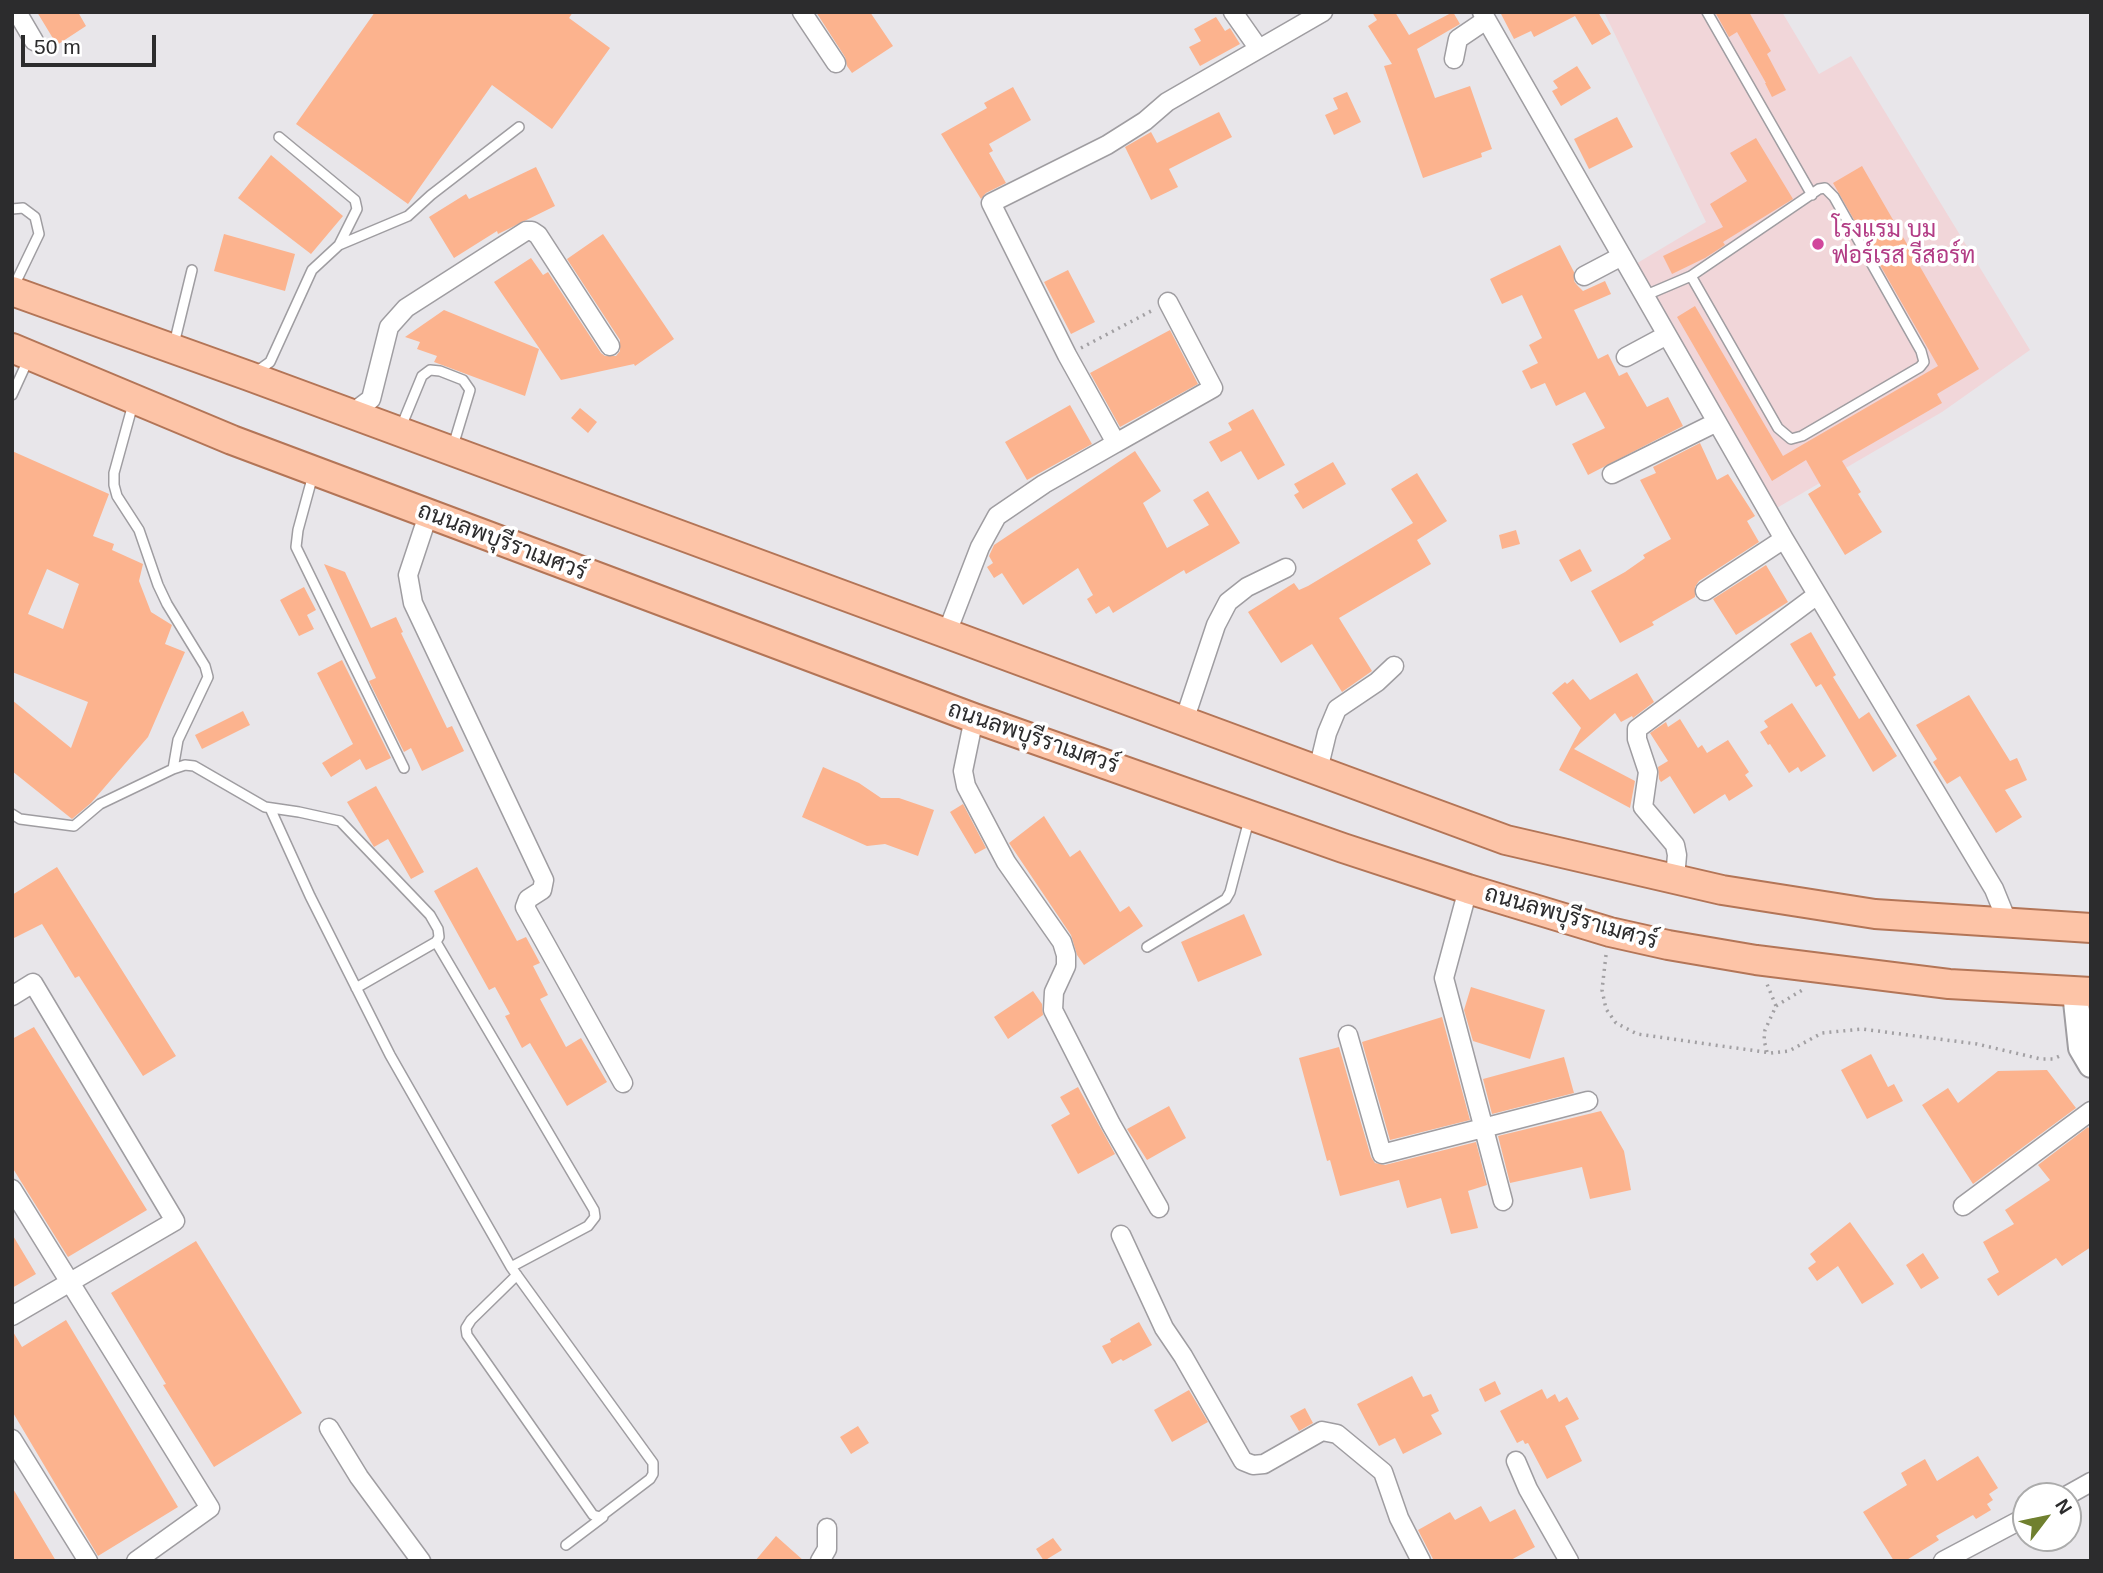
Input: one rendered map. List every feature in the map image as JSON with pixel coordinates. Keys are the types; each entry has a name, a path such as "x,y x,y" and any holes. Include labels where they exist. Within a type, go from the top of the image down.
{"main road":[{"path":"12,291 1506,840 1722,890 1875,914 2091,928"},
{"name":"ถนนลพบุรีราเมศวร์","path":"21,351 232,440 975,718 1468,889 1610,932 1756,960 1949,984 2083,992"}],"street":[{"path":"17,12 34,41"},
{"path":"802,12 836,63"},
{"path":"1233,12 1259,49"},
{"path":"1116,443 1067,355 991,203 1107,145 1145,121 1167,102 1323,12"},
{"path":"1454,59 1458,39 1484,16 1784,539 1994,889 2007,921"},
{"path":"351,414 371,399 389,327 406,308 526,230 538,235 610,346"},
{"path":"1584,276 1622,257"},
{"path":"946,635 979,547 997,516 1044,484 1213,388 1168,302"},
{"path":"1626,357 1667,335"},
{"path":"1612,474 1717,422"},
{"path":"428,514 408,575 408,588 413,603 544,880 542,890 528,899 525,906 623,1083"},
{"path":"1705,591 1784,539"},
{"path":"1184,721 1224,607 1241,590 1286,568"},
{"path":"1675,878 1675,845 1643,807 1648,766 1637,739 1637,729 1817,595"},
{"path":"1318,770 1327,733 1337,709 1377,682 1394,666"},
{"path":"975,718 963,771 964,782 1006,862 1062,942 1066,966 1054,992 1053,1010 1111,1124 1159,1208"},
{"path":"1468,889 1444,978 1503,1201"},
{"path":"12,996 33,983 175,1221 12,1316"},
{"path":"2083,992 2086,1056"},
{"path":"1348,1035 1382,1154 1588,1101"},
{"path":"1963,1206 2091,1111"},
{"path":"12,1189 210,1508 136,1561"},
{"path":"1121,1234 1164,1328 1243,1461 1253,1465 1264,1464 1322,1431 1337,1434 1383,1472 1399,1518 1421,1561"},
{"path":"328,1428 359,1477 421,1561"},
{"path":"12,1439 88,1561"},
{"path":"1516,1461 1528,1489 1570,1561"},
{"path":"1943,1561 2012,1524"},
{"path":"820,1561 827,1549 828,1528"}],"lane":[{"path":"1707,12 1812,195"},
{"path":"249,376 270,362 312,270 339,245 408,216 430,195 519,127"},
{"path":"279,137 355,200 357,209 339,245"},
{"path":"1644,296 1691,276 1823,188 1829,190 1834,197 1923,354 1924,362 1920,367 1793,439 1780,430 1691,276"},
{"path":"12,209 23,208 35,217 39,234 12,291"},
{"path":"173,350 192,270"},
{"path":"12,396 21,351"},
{"path":"398,432 422,376 430,370 440,371 463,380 470,390 451,452"},
{"path":"134,399 114,473 114,485 117,496 139,530 167,604 205,666 208,677 178,740 173,769"},
{"path":"315,470 298,530 296,547 404,768"},
{"path":"12,814 20,819 74,826 100,804 173,769 185,765 194,766 260,805 330,818 345,824 430,915 438,929 436,942 594,1210 593,1221 588,1226 514,1271 471,1320 466,1328 467,1335 593,1515 599,1518 604,1516"},
{"path":"270,808 310,896 390,1055 514,1271 653,1463 651,1478 566,1545"},
{"path":"1147,947 1226,899 1250,814"},
{"path":"356,988 436,942"}],"path":[{"path":"1067,355 1168,302"},
{"path":"1610,932 1602,972 1606,1009 1616,1023 1637,1034 1767,1052 1789,1051 1815,1036 1832,1031 1862,1029 1977,1044 2041,1059 2086,1056"},
{"path":"1756,960 1776,1006 1765,1030 1767,1052"}],"shaded area":[{"name":"โรงแรม บูม ฟอร์เรส รีสอร์ท","path":"1604,12 1782,12 1819,74 1851,56 2030,350 1942,412 1775,509 1634,265 1706,222"}],"building":[{"path":"37,12 78,12 86,26 57,45"},
{"path":"375,12 573,12 569,18 610,48 552,129 492,85 408,204 296,124"},
{"path":"816,12 870,12 893,46 852,73 845,57"},
{"path":"1372,12 1395,12 1409,35 1453,12 1460,24 1417,49 1435,98 1470,86 1492,149 1481,153 1482,157 1423,178 1384,66 1392,64 1368,26 1377,20"},
{"path":"1500,12 1598,12 1611,34 1592,45 1575,16 1534,37 1531,31 1514,39"},
{"path":"1715,12 1749,12 1771,51 1767,54 1786,90 1772,97 1737,32 1729,37"},
{"path":"1216,17 1225,31 1230,28 1240,44 1200,66 1189,47 1201,41 1194,29"},
{"path":"1577,66 1591,88 1561,106 1552,91 1558,88 1553,81"},
{"path":"1013,87 1031,120 989,144 993,151 989,153 1006,183 986,193 981,199 941,134 987,108 984,103"},
{"path":"1347,92 1361,122 1334,135 1325,115 1338,109 1333,98"},
{"path":"1219,112 1232,137 1169,169 1178,187 1151,200 1125,147 1151,132 1157,143"},
{"path":"1617,117 1633,147 1589,169 1574,139"},
{"path":"1756,138 1793,199 1723,242 1725,245 1705,258 1672,274 1663,256 1723,227 1710,204 1747,181 1730,153"},
{"path":"271,155 343,216 311,254 238,198"},
{"path":"1862,166 1979,369 1937,394 1942,403 1842,461 1861,492 1858,494 1882,532 1845,555 1808,494 1821,486 1806,460 1772,481 1677,317 1695,306 1783,456 1938,366 1833,183"},
{"path":"536,167 555,206 498,234 497,231 454,258 429,217 466,194 469,199"},
{"path":"224,234 295,254 285,291 214,271"},
{"path":"603,234 674,339 635,366 634,364 561,380 494,282 531,258 543,275 548,272 601,353 605,356 616,356 620,351 620,340 567,259"},
{"path":"1560,245 1574,272 1574,281 1583,291 1605,281 1611,294 1574,310 1598,359 1608,354 1619,376 1627,372 1647,407 1668,397 1683,426 1588,475 1572,444 1605,428 1585,392 1556,406 1545,383 1531,389 1522,371 1538,363 1529,345 1542,338 1522,295 1502,304 1490,279"},
{"path":"1068,270 1095,322 1071,334 1044,282"},
{"path":"444,310 539,349 525,396 434,362 437,356 417,349 420,342 405,337"},
{"path":"1170,330 1198,384 1120,427 1090,373"},
{"path":"1070,405 1092,444 1027,480 1005,442"},
{"path":"580,408 597,422 588,433 571,418"},
{"path":"1253,409 1285,465 1258,480 1241,451 1221,462 1209,442 1232,430 1228,423"},
{"path":"1700,443 1717,480 1728,474 1755,516 1747,521 1759,542 1699,581 1695,587 1695,597 1652,622 1654,625 1620,643 1591,591 1625,572 1645,558 1643,555 1671,539 1640,480 1656,473 1653,467"},
{"path":"12,451 109,494 93,536 114,544 112,550 143,564 139,581 151,612 172,625 165,644 185,652 148,737 91,803 72,819 12,771 12,700 71,748 88,702 12,672","holes":["47,569 79,584 63,629 28,614"]},
{"path":"1135,451 1161,491 1143,503 1167,548 1209,525 1193,500 1208,491 1240,543 1186,574 1184,570 1113,613 1109,606 1096,614 1087,599 1093,595 1078,568 1023,605 1002,573 994,578 987,567 993,563 989,556 994,545"},
{"path":"1333,462 1346,484 1303,509 1294,495 1299,492 1294,484"},
{"path":"1417,473 1447,521 1417,540 1431,564 1339,618 1372,671 1342,692 1312,644 1281,663 1248,612 1294,583 1299,590 1308,586 1413,523 1391,489"},
{"path":"1516,530 1520,544 1502,549 1499,535"},
{"path":"1580,549 1592,571 1571,582 1559,560"},
{"path":"324,564 345,572 371,628 396,617 403,632 401,633 447,728 452,726 464,751 422,771 411,748 404,752 369,681 376,678"},
{"path":"1766,565 1788,602 1736,635 1713,599"},
{"path":"304,587 316,610 307,615 314,629 299,636 280,600"},
{"path":"1811,632 1836,675 1833,677 1859,719 1869,712 1897,756 1873,772 1821,684 1816,687 1790,644"},
{"path":"342,660 391,758 366,770 360,759 331,777 322,763 353,744 317,673"},
{"path":"1637,673 1654,702 1633,718 1632,716 1621,722 1615,713 1574,749 1635,781 1630,808 1559,770 1581,728 1552,693 1573,679 1590,700"},
{"path":"1969,695 2010,761 2017,758 2027,780 2005,790 2022,817 1996,833 1960,776 1947,784 1933,762 1937,759 1916,725"},
{"path":"1792,703 1826,756 1801,772 1798,767 1789,773 1760,732 1768,727 1764,721"},
{"path":"243,711 250,725 202,749 195,735"},
{"path":"1680,719 1698,748 1702,745 1707,753 1728,740 1749,772 1745,775 1753,786 1729,801 1725,794 1694,814 1670,776 1661,782 1659,779 1658,767 1668,761 1650,733 1666,722 1668,727"},
{"path":"823,767 859,783 881,798 899,798 934,810 918,856 885,844 867,846 802,817"},
{"path":"376,786 424,872 411,879 388,839 374,847 347,802"},
{"path":"963,804 986,848 975,854 950,812"},
{"path":"1044,816 1070,857 1080,850 1120,912 1129,906 1143,926 1084,965 1077,955 1071,935 1009,843"},
{"path":"57,867 176,1056 143,1076 79,976 75,978 42,924 12,939 12,895"},
{"path":"477,867 517,941 526,937 540,963 533,966 548,995 540,999 566,1047 581,1038 607,1082 567,1106 530,1043 522,1048 505,1016 510,1014 495,987 489,990 434,891"},
{"path":"1244,914 1262,955 1198,982 1181,942"},
{"path":"1471,987 1545,1010 1530,1059 1473,1041 1464,1010"},
{"path":"1033,991 1042,1004 1043,1015 1008,1039 994,1017"},
{"path":"1442,1017 1470,1120 1390,1140 1362,1042"},
{"path":"34,1027 147,1210 68,1257 12,1167 12,1039"},
{"path":"1339,1047 1375,1163 1385,1165 1476,1142 1487,1185 1468,1191 1478,1228 1451,1234 1441,1198 1407,1208 1399,1180 1340,1196 1330,1160 1327,1161 1299,1058"},
{"path":"1871,1054 1888,1087 1894,1084 1903,1101 1867,1119 1841,1070"},
{"path":"1564,1057 1574,1093 1492,1114 1483,1079"},
{"path":"2047,1070 2076,1108 1973,1184 1922,1105 1948,1088 1958,1103 1998,1071"},
{"path":"1078,1087 1115,1154 1078,1174 1051,1125 1070,1114 1060,1097"},
{"path":"1169,1106 1186,1138 1147,1160 1127,1129"},
{"path":"1601,1111 1624,1151 1631,1190 1590,1199 1582,1167 1510,1183 1498,1136"},
{"path":"2088,1127 2091,1131 2091,1247 2062,1266 2056,1258 1998,1296 1987,1279 1999,1272 1983,1242 2014,1224 2005,1210 2050,1180 2038,1165"},
{"path":"1850,1222 1894,1284 1862,1304 1838,1266 1817,1281 1808,1268 1816,1262 1810,1254"},
{"path":"12,1234 36,1274 12,1288"},
{"path":"196,1241 302,1413 214,1467 163,1385 166,1384 111,1293"},
{"path":"1923,1253 1939,1278 1921,1289 1906,1265"},
{"path":"66,1320 178,1507 98,1556 12,1411 12,1330 22,1347"},
{"path":"1139,1322 1152,1345 1112,1364 1102,1346"},
{"path":"1412,1376 1423,1397 1431,1394 1439,1411 1431,1415 1442,1434 1403,1454 1395,1438 1379,1446 1357,1404"},
{"path":"1495,1381 1501,1394 1485,1402 1479,1389"},
{"path":"1542,1389 1547,1399 1555,1394 1559,1402 1567,1397 1579,1419 1565,1426 1582,1461 1547,1479 1528,1443 1525,1444 1523,1440 1517,1443 1500,1411"},
{"path":"1189,1390 1208,1422 1172,1442 1154,1410"},
{"path":"1305,1408 1313,1423 1299,1431 1290,1416"},
{"path":"858,1426 869,1443 851,1454 840,1437"},
{"path":"1978,1456 1998,1488 1989,1494 1993,1500 1987,1504 1991,1510 1976,1519 1973,1515 1936,1536 1939,1540 1905,1561 1894,1561 1863,1512 1907,1485 1901,1473 1925,1459 1937,1481"},
{"path":"12,1487 56,1561 12,1561"},
{"path":"1481,1506 1490,1522 1515,1509 1535,1547 1509,1561 1434,1561 1418,1530 1450,1512 1455,1520"},
{"path":"776,1536 804,1561 755,1561"},
{"path":"1053,1538 1062,1550 1044,1561 1036,1549"}],"place":[{"name":"โรงแรม บูม ฟอร์เรส รีสอร์ท","path":"1818,244"}]}
